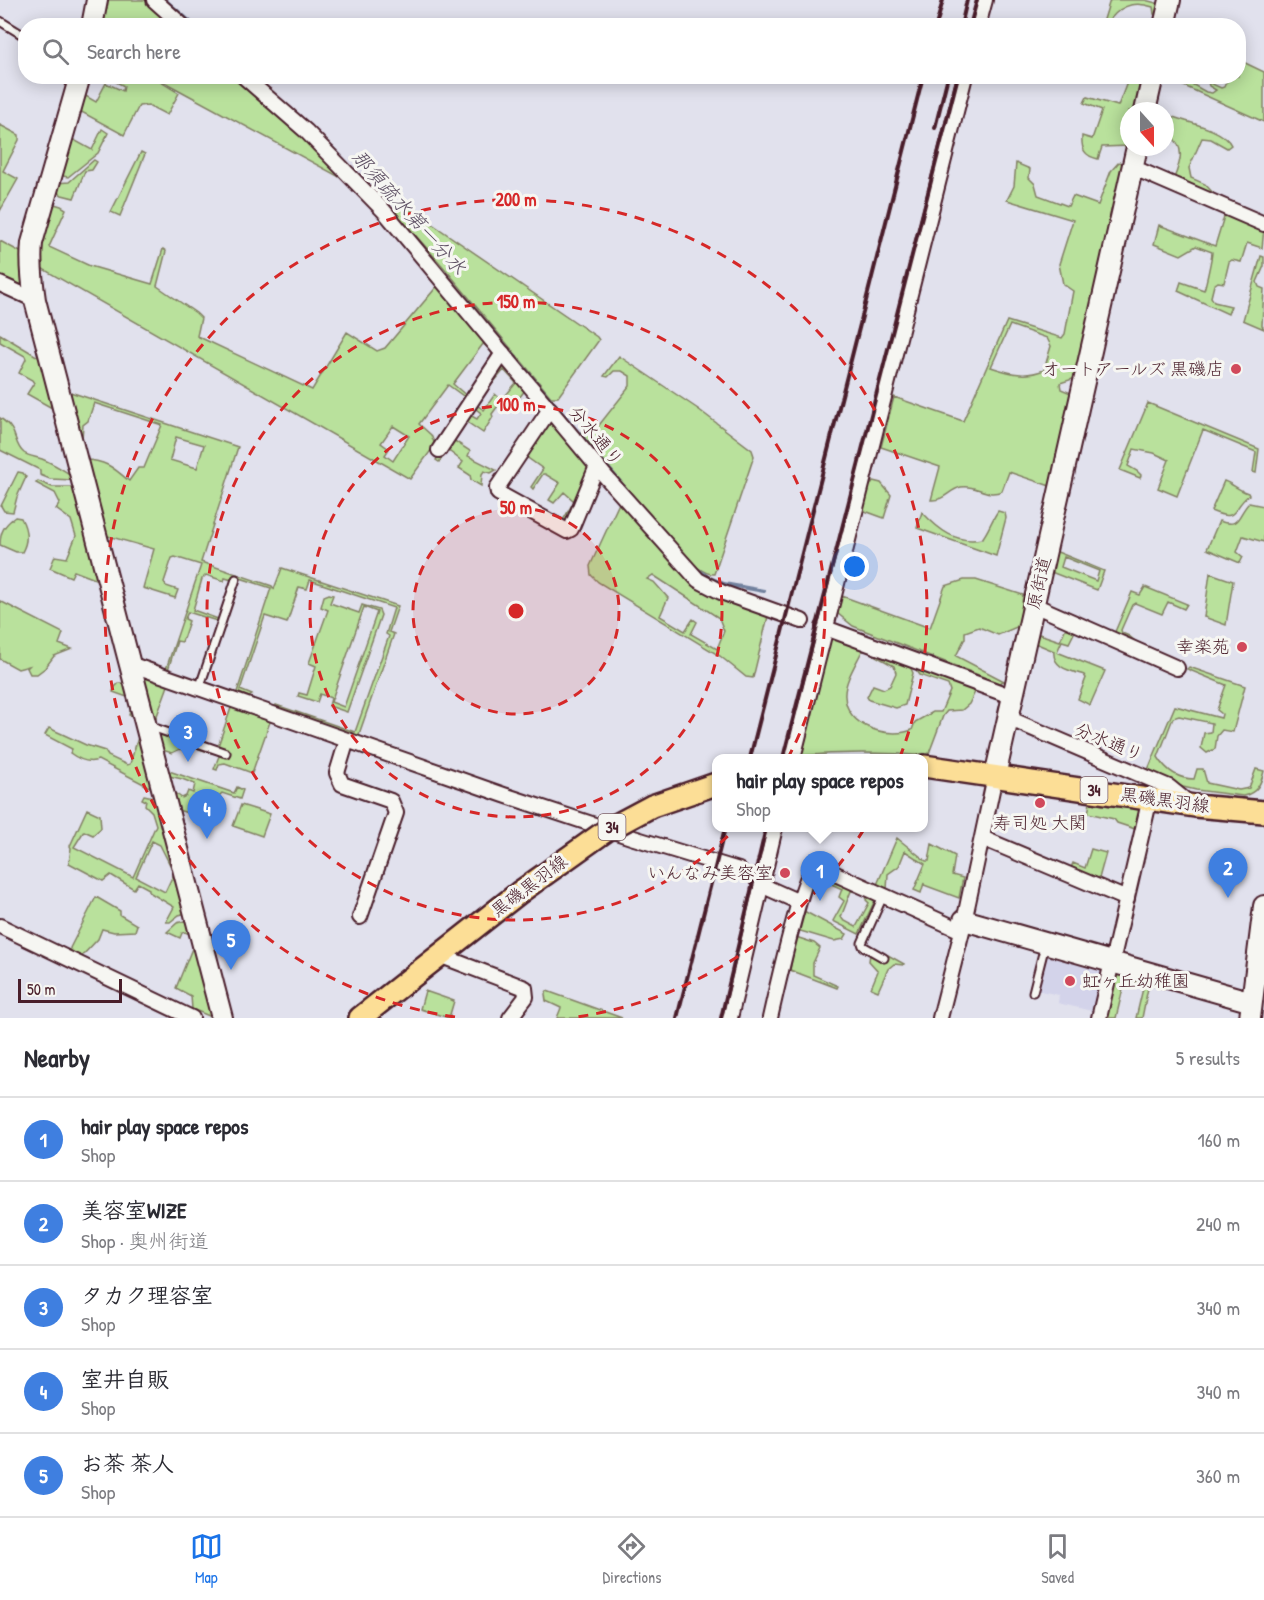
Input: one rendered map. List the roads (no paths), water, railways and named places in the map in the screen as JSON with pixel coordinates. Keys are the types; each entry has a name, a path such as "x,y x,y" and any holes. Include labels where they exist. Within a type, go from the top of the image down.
{"main road":[{"name":"黒磯黒羽線","path":"928,767 1192,805 1264,812"},
{"name":"黒磯黒羽線","path":"360,1018 520,892 607,830 652,806 712,786"}],"street":[{"path":"94,18 97,0"},
{"path":"153,0 174,18"},
{"path":"980,18 985,0"},
{"path":"1166,18 1170,0"},
{"path":"78,84 32,243 30,262 35,300 222,1018"},
{"name":"分水通り","path":"252,84 306,131 378,204 597,466 698,580 721,592 802,621"},
{"path":"795,754 963,84"},
{"path":"1147,102 1151,84"},
{"name":"原街道","path":"940,1018 963,926 1135,156"},
{"path":"1132,167 1264,224"},
{"path":"0,284 35,300"},
{"path":"439,450 503,353"},
{"path":"550,409 497,488 498,493 567,531 571,529 597,466"},
{"path":"1034,605 1177,668"},
{"path":"825,628 1013,697"},
{"path":"130,664 577,820 739,870"},
{"name":"分水通り","path":"1008,718 1169,787 1192,805"},
{"path":"347,740 337,773 342,784 391,801 396,813 360,917"},
{"path":"1099,1018 1150,798"},
{"path":"730,1018 760,882 774,832"},
{"path":"982,838 1127,899"},
{"path":"770,1018 799,902 810,872 817,868 963,926 1045,943 1251,1010 1264,906"},
{"path":"760,882 799,902"},
{"path":"0,926 192,1018"},
{"path":"438,955 525,988 526,997 510,1018"}],"lane":[{"path":"0,21 18,32"},
{"path":"199,689 237,579"},
{"path":"146,725 226,753"},
{"path":"883,896 862,942 863,946 884,958"},
{"path":"1033,992 1045,943"}],"waterway":[{"name":"那須疏水第一分水","path":"165,0 186,18"},
{"name":"那須疏水第一分水","path":"332,148 383,201"},
{"name":"那須疏水第一分水","path":"404,225 625,488"},
{"name":"那須疏水第一分水","path":"695,568 724,584 764,591"}],"railway":[{"path":"938,18 943,0"},
{"path":"963,18 967,0"},
{"path":"972,18 977,0"},
{"path":"751,754 921,84"},
{"path":"935,128 946,84"},
{"path":"784,754 956,84"},
{"path":"677,1018 724,832"},
{"path":"721,1018 765,832"}],"place":[{"name":"オートアールズ 黒磯店","path":"1236,369"},
{"name":"幸楽苑","path":"1242,647"},
{"name":"タカク理容室","path":"188,762"},
{"name":"寿司処 大関","path":"1040,803"},
{"name":"室井自販","path":"207,839"},
{"name":"いんなみ美容室","path":"785,873"},
{"name":"美容室WIZE","path":"1228,898"},
{"name":"hair play space repos","path":"820,901"},
{"name":"お茶 茶人","path":"231,970"},
{"name":"虹ヶ丘幼稚園","path":"1070,981"}]}
